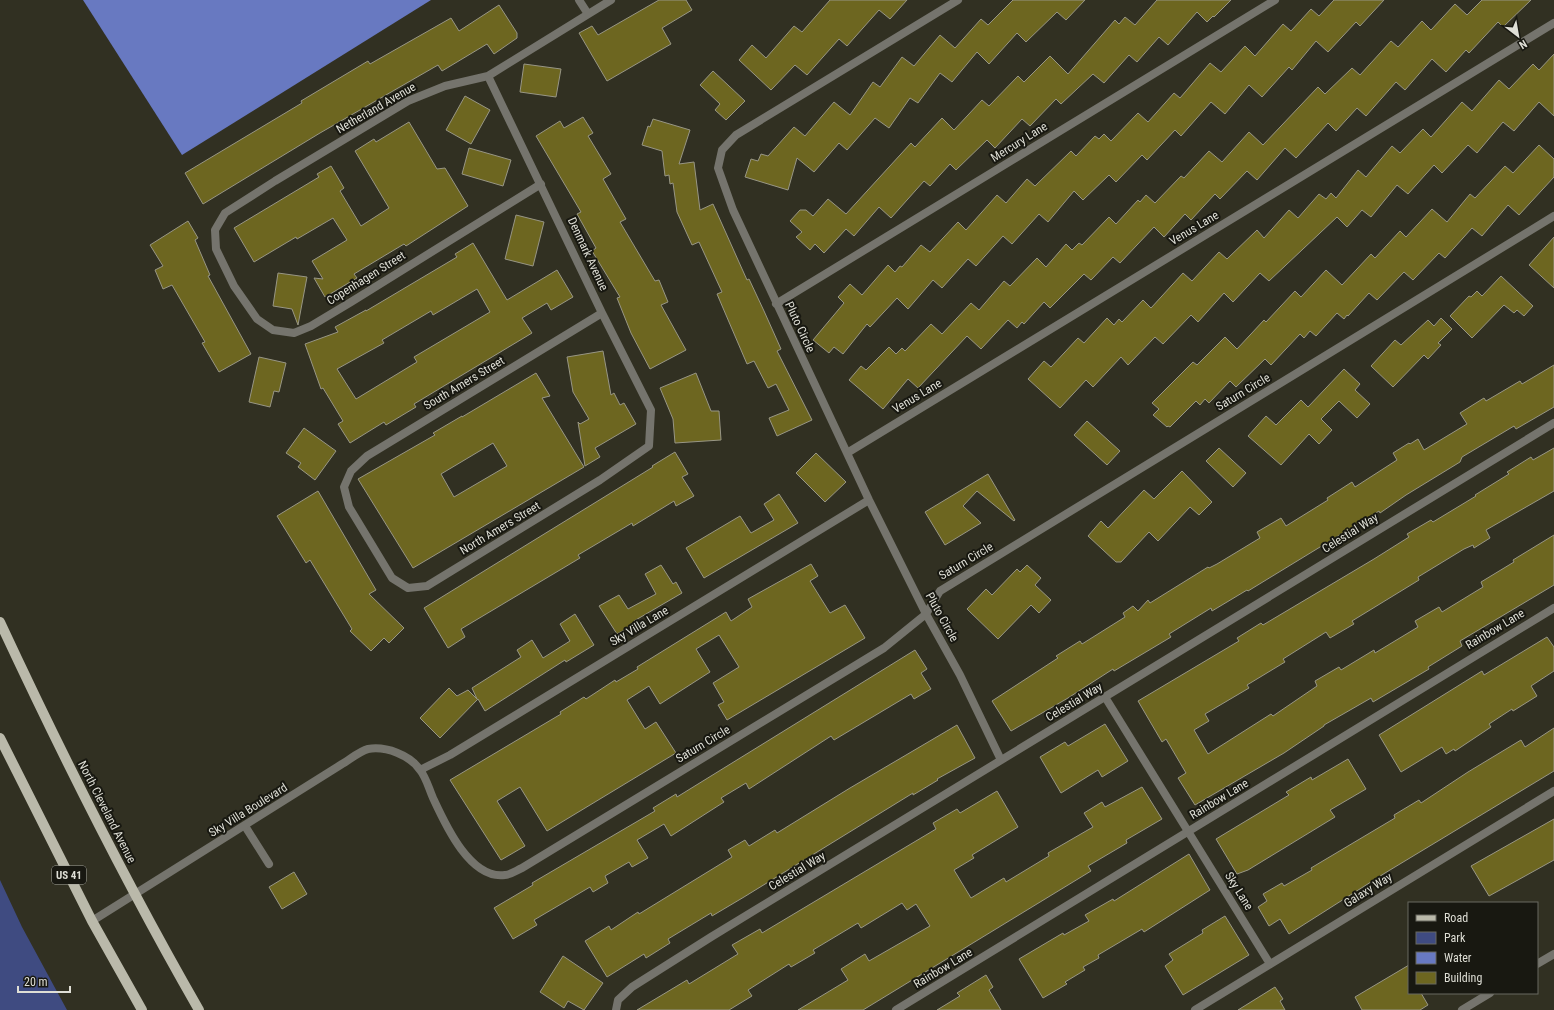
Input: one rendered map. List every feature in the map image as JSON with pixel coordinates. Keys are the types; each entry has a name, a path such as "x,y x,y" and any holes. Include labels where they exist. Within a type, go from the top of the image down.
{"main road":[{"name":"North Cleveland Avenue","path":"0,622 71,771 134,896 200,1010"},
{"name":"US 41","path":"0,738 92,921 142,1010"}],"street":[{"path":"580,0 588,14"},
{"name":"Netherland Avenue","path":"221,261 216,249 215,230 225,213 408,101 445,86 488,76 611,0"},
{"name":"Pluto Circle","path":"958,0 736,135 722,150 718,168 723,186 776,304 869,500 926,614 956,668 1001,760"},
{"name":"Mercury Lane","path":"776,304 1275,0"},
{"name":"Venus Lane","path":"847,453 1554,23"},
{"name":"Denmark Avenue","path":"488,76 542,184 602,313 651,410 649,446"},
{"name":"Copenhagen Street","path":"221,261 244,304 257,319 273,330 294,333 311,326 542,184"},
{"name":"Saturn Circle","path":"420,770 438,808 470,862 486,874 505,875 522,868 884,648 926,614 940,591 1554,216"},
{"name":"South Amers Street","path":"346,482 351,471 367,456 602,313"},
{"name":"Celestial Way","path":"616,1010 618,1000 632,987 1554,423"},
{"name":"North Amers Street","path":"346,482 344,487 349,507 392,578 408,588 427,586 600,480 649,446"},
{"name":"Sky Villa Lane","path":"420,770 450,755 869,500"},
{"name":"Rainbow Lane","path":"896,1010 1554,608"},
{"name":"Sky Lane","path":"1105,697 1270,964"},
{"name":"Sky Villa Boulevard","path":"92,921 368,749 388,750 406,756 420,770"},
{"name":"Galaxy Way","path":"1195,1010 1554,791"},
{"path":"245,826 269,864"},
{"path":"1538,963 1554,954"},
{"path":"1462,1010 1488,994"}],"green space":[{"path":"0,880 22,927 67,1010 0,1010"}],"water":[{"path":"83,0 431,0 182,155"}],"building":[{"path":"659,0 686,0 692,10 662,28 671,44 607,81 579,33 592,26 598,35"},
{"path":"830,0 907,0 890,19 879,10 847,46 839,39 807,75 795,65 771,90 739,60 752,45 766,58 794,26 802,32"},
{"path":"1013,0 1085,0 1066,20 1057,12 1026,42 1017,33 989,64 977,52 952,82 940,73 918,103 910,98 889,128 875,118 847,150 839,143 814,172 797,158 788,190 745,177 751,159 758,161 761,154 768,156 794,127 805,136 834,102 850,115 873,82 880,87 902,57 914,66 940,35 955,48 981,19 988,25"},
{"path":"1157,0 1231,0 1207,22 1197,12 1168,45 1159,37 1137,62 1129,55 1104,83 1093,74 1061,104 1056,99 1030,126 1022,119 995,148 987,140 956,170 950,164 930,186 924,181 891,218 879,207 854,236 846,229 824,253 815,244 810,250 796,237 802,232 790,221 800,210 806,210 813,216 828,199 846,214 911,143 915,147 942,118 954,130 982,100 989,106 1018,76 1024,82 1050,56 1068,74 1115,20 1119,24 1125,17 1135,25"},
{"path":"1334,0 1384,0 1360,26 1356,22 1328,52 1316,41 1292,70 1289,67 1262,97 1249,85 1225,114 1211,102 1181,136 1175,130 1147,160 1142,155 1116,182 1109,175 1083,200 1074,191 1048,222 1039,214 1012,244 1003,236 976,266 968,259 942,288 933,280 908,309 897,298 870,327 867,324 843,354 834,347 829,353 813,340 844,303 838,297 850,284 862,295 888,265 895,272 900,266 902,267 921,245 930,252 958,222 966,230 997,195 1006,203 1027,179 1035,186 1071,151 1076,156 1095,136 1099,139 1104,134 1111,141 1138,113 1148,122 1174,93 1180,98 1210,63 1221,72 1245,46 1255,56 1283,24 1291,31 1311,9 1319,16"},
{"path":"1482,0 1531,0 1503,27 1498,22 1469,53 1466,50 1446,72 1432,59 1405,90 1396,82 1366,116 1357,108 1336,131 1328,123 1296,158 1285,148 1257,180 1247,171 1220,199 1215,194 1191,220 1185,214 1164,237 1154,227 1120,263 1113,257 1091,280 1084,274 1050,308 1044,302 1024,324 1022,322 1017,328 1008,320 981,349 967,336 918,388 908,379 883,409 849,380 861,366 866,370 889,347 896,354 902,348 905,351 931,324 942,334 971,303 979,310 1004,281 1010,286 1037,258 1046,267 1066,244 1072,250 1079,243 1082,245 1109,217 1116,224 1138,200 1140,202 1146,195 1155,203 1181,176 1184,178 1209,151 1222,162 1249,132 1263,145 1318,87 1325,94 1352,68 1360,75 1391,41 1398,47 1422,21 1431,30 1455,4 1467,15"},
{"path":"499,5 517,33 517,38 494,54 487,44 442,71 438,65 320,133 203,204 185,173 302,103 301,101 368,61 370,64 451,18 459,31"},
{"path":"1554,54 1554,116 1539,102 1514,131 1503,122 1477,153 1468,145 1442,173 1434,165 1408,194 1397,185 1371,217 1362,210 1347,227 1337,217 1269,281 1260,273 1233,302 1224,293 1198,322 1191,315 1163,344 1155,337 1128,365 1121,357 1093,387 1086,380 1060,408 1028,379 1044,361 1051,367 1078,338 1084,343 1107,318 1114,325 1119,319 1122,322 1143,300 1151,308 1183,273 1192,281 1219,252 1227,259 1257,230 1264,238 1289,210 1298,218 1319,194 1326,199 1331,193 1336,198 1358,170 1366,177 1392,146 1400,153 1423,129 1431,137 1462,102 1472,111 1499,80 1509,89 1533,64 1539,70"},
{"path":"524,64 561,69 556,97 520,92"},
{"path":"713,71 745,101 726,120 715,110 720,104 700,85"},
{"path":"465,96 490,110 471,144 446,130"},
{"path":"583,117 593,133 588,136 611,174 603,179 626,219 620,222 655,281 659,280 668,302 661,305 686,350 650,369 631,333 617,298 620,297 592,251 596,248 577,214 581,212 536,136 560,121 564,128"},
{"path":"653,119 690,130 679,164 694,162 700,210 713,204 747,280 749,279 781,349 777,351 812,420 777,436 769,418 789,410 776,384 768,388 754,361 747,364 717,294 722,292 699,242 692,245 677,212 673,183 670,184 669,175 665,176 662,151 642,145 648,126 650,127"},
{"path":"409,122 437,169 445,168 468,206 406,246 404,244 354,274 357,278 325,297 314,278 323,279 312,261 347,240 333,218 297,239 296,237 254,262 234,228 319,177 317,174 331,166 344,188 340,191 361,226 389,208 355,151 374,139 376,142"},
{"path":"1539,145 1554,159 1554,177 1519,215 1508,205 1482,236 1472,228 1445,258 1439,253 1413,280 1404,272 1377,300 1369,293 1344,319 1337,313 1316,336 1310,331 1304,338 1300,334 1271,365 1265,359 1236,387 1230,381 1209,403 1205,399 1200,405 1196,401 1170,427 1167,427 1153,415 1159,409 1152,403 1193,362 1197,365 1225,337 1237,349 1264,320 1266,322 1295,291 1301,297 1326,270 1342,285 1371,254 1375,258 1400,231 1406,237 1432,209 1447,222 1470,194 1475,198 1505,166 1513,173"},
{"path":"469,148 511,160 503,186 462,174"},
{"path":"516,215 544,222 533,266 505,259"},
{"path":"188,221 198,238 195,240 210,275 208,276 251,354 219,372 202,343 205,342 172,285 163,289 155,270 163,266 150,245"},
{"path":"1554,237 1554,288 1529,265"},
{"path":"473,243 507,300 557,270 573,297 551,310 547,303 522,318 532,333 414,404 416,407 386,425 384,422 350,443 338,424 343,421 323,388 321,389 305,344 338,332 335,327 366,311 457,257 455,254","holes":["477,289 490,312 414,357 417,362 356,399 337,369 384,343 382,340 431,311 433,315"]},
{"path":"278,273 307,277 298,325 292,309 273,306"},
{"path":"1501,276 1533,306 1524,316 1517,310 1514,313 1504,305 1472,338 1450,316 1469,296 1471,297 1477,291 1482,296"},
{"path":"1441,318 1452,329 1438,343 1441,345 1428,359 1424,355 1393,387 1371,366 1395,340 1401,345 1428,320 1434,326"},
{"path":"603,351 611,395 614,393 620,405 624,403 636,424 595,448 600,457 585,466 578,422 580,424 589,419 573,392 567,357"},
{"path":"259,357 286,363 279,392 274,391 270,407 249,402"},
{"path":"1554,365 1554,407 1516,429 1514,426 1462,457 1460,462 1406,495 1380,513 1379,511 1248,591 1247,590 1212,611 1211,608 1169,634 1171,637 1114,671 1113,669 1068,698 1011,731 992,701 1058,658 1056,656 1080,641 1082,644 1125,617 1123,613 1133,606 1138,611 1148,600 1150,603 1208,567 1209,568 1217,564 1260,538 1257,532 1281,518 1286,526 1328,500 1327,498 1352,482 1355,487 1397,460 1393,453 1409,443 1410,444 1418,439 1424,450 1467,424 1460,413 1484,398 1486,401 1520,381 1522,384"},
{"path":"1344,369 1360,384 1355,390 1370,404 1357,418 1339,401 1321,419 1332,430 1319,444 1309,434 1281,465 1248,436 1266,416 1276,425 1301,400 1308,407"},
{"path":"536,373 550,396 542,398 584,467 413,568 358,479 435,435 433,433","holes":["493,443 507,466 454,497 441,474"]},
{"path":"696,373 711,411 719,411 721,440 675,443 673,419 660,388"},
{"path":"1087,421 1120,451 1107,465 1074,435"},
{"path":"304,428 336,451 315,480 298,467 301,463 286,453"},
{"path":"1219,448 1246,473 1233,487 1206,461"},
{"path":"1554,448 1554,491 1486,530 1490,538 1474,548 1473,545 1464,549 1418,577 1419,580 1352,621 1354,624 1330,638 1326,632 1283,659 1285,662 1247,685 1249,688 1205,714 1209,721 1194,730 1208,754 1271,714 1273,716 1317,686 1315,681 1339,667 1341,670 1374,650 1375,653 1418,627 1415,621 1439,607 1442,612 1483,587 1481,582 1554,535 1554,585 1460,641 1462,646 1428,667 1429,669 1373,702 1371,698 1324,725 1284,753 1195,805 1178,778 1186,773 1166,739 1162,742 1138,701 1239,641 1237,638 1261,623 1263,625 1374,559 1409,537 1407,534 1431,520 1433,522 1476,496 1475,495 1509,474 1507,472 1531,457 1533,460"},
{"path":"675,452 688,474 682,477 694,496 676,506 674,501 633,526 632,523 578,555 580,558 461,629 465,637 448,648 424,608"},
{"path":"816,453 846,482 825,502 796,473"},
{"path":"1182,471 1212,502 1199,515 1190,507 1158,541 1149,532 1121,562 1116,562 1088,536 1101,521 1108,528 1144,490 1154,499"},
{"path":"988,474 1015,520 1014,521 977,491 963,506 981,523 945,545 925,512"},
{"path":"318,491 376,590 369,594 404,628 389,643 384,638 371,651 350,631 352,629 310,560 306,563 277,516"},
{"path":"779,494 798,523 704,578 686,548 740,516 751,533 774,520 764,504"},
{"path":"811,564 818,576 810,581 830,613 845,605 865,638 727,720 718,705 724,702 713,683 739,667 719,635 696,649 710,672 660,704 649,686 627,700 645,729 656,722 676,753 547,831 520,787 497,801 525,846 501,860 450,780 561,714 560,712 584,697 586,699 615,680 616,682 638,669 637,667 726,612 731,621 752,607 748,599"},
{"path":"661,565 673,584 676,582 682,593 634,621 636,624 617,634 599,606 619,595 628,609 656,594 645,574"},
{"path":"1027,565 1041,578 1035,585 1051,600 1039,613 1031,605 998,639 967,609 986,589 992,595 1017,569 1020,572"},
{"path":"575,614 594,645 566,662 565,660 485,711 478,699 440,738 420,718 449,688 457,696 468,690 477,699 472,688 521,657 517,650 532,640 543,658 570,641 560,624"},
{"path":"1547,637 1554,647 1554,671 1531,686 1537,696 1513,711 1512,709 1489,724 1491,727 1455,751 1454,749 1446,754 1442,747 1401,772 1379,735 1482,671 1484,675"},
{"path":"915,650 927,669 921,673 931,689 914,699 911,694 834,740 831,736 749,789 746,783 721,798 724,802 671,836 664,824 637,840 648,858 632,867 629,862 605,876 608,883 593,892 590,887 534,920 537,925 513,939 494,908 533,885 532,883 655,811 653,808 676,794 677,797"},
{"path":"1105,724 1128,761 1102,777 1098,770 1061,793 1040,757 1065,742 1068,746"},
{"path":"957,725 975,758 937,779 938,780 913,795 913,793 712,916 711,913 668,939 670,943 646,958 644,954 607,977 585,941 609,926 611,930 638,912 639,914 732,857 728,850 745,840 749,846 775,830 777,833"},
{"path":"1554,728 1554,771 1385,873 1289,934 1280,919 1269,926 1258,907 1267,901 1263,894 1282,883 1284,886 1312,870 1311,868 1395,818 1394,815 1419,800 1421,803 1521,740 1525,747"},
{"path":"1348,759 1366,789 1330,810 1335,817 1248,870 1237,874 1216,839 1289,795 1286,792 1311,777 1312,780"},
{"path":"1142,787 1162,819 1126,840 1127,843 1088,866 1091,871 863,1010 798,1010 848,980 841,969 865,954 869,961 930,926 916,904 907,910 902,903 861,928 858,923 813,950 815,953 791,967 789,964 748,990 752,996 729,1010 637,1010 687,980 689,984 738,954 732,945 760,929 762,933 936,829 933,823 957,809 960,813 997,791 1018,827 972,855 974,858 954,870 971,898 1004,878 1006,882 1049,856 1048,853 1093,827 1084,813 1102,802 1105,807"},
{"path":"1554,819 1554,860 1489,896 1471,866"},
{"path":"1189,854 1210,890 1144,932 1142,929 1098,955 1099,958 1083,967 1085,970 1065,982 1067,984 1043,998 1019,959 1063,933 1064,935 1089,921 1085,915 1113,899 1114,901"},
{"path":"294,872 307,894 282,909 269,887"},
{"path":"1225,916 1249,955 1183,995 1165,966 1173,960 1169,954 1203,933 1202,930"},
{"path":"563,956 603,983 584,1010 568,1001 564,1008 540,992"},
{"path":"1408,966 1408,994 1422,994 1428,1005 1420,1010 1362,1010 1355,997"},
{"path":"986,975 993,987 989,990 1001,1010 937,1010 960,996 957,993"},
{"path":"1275,987 1283,999 1280,1001 1285,1010 1238,1010"}]}
